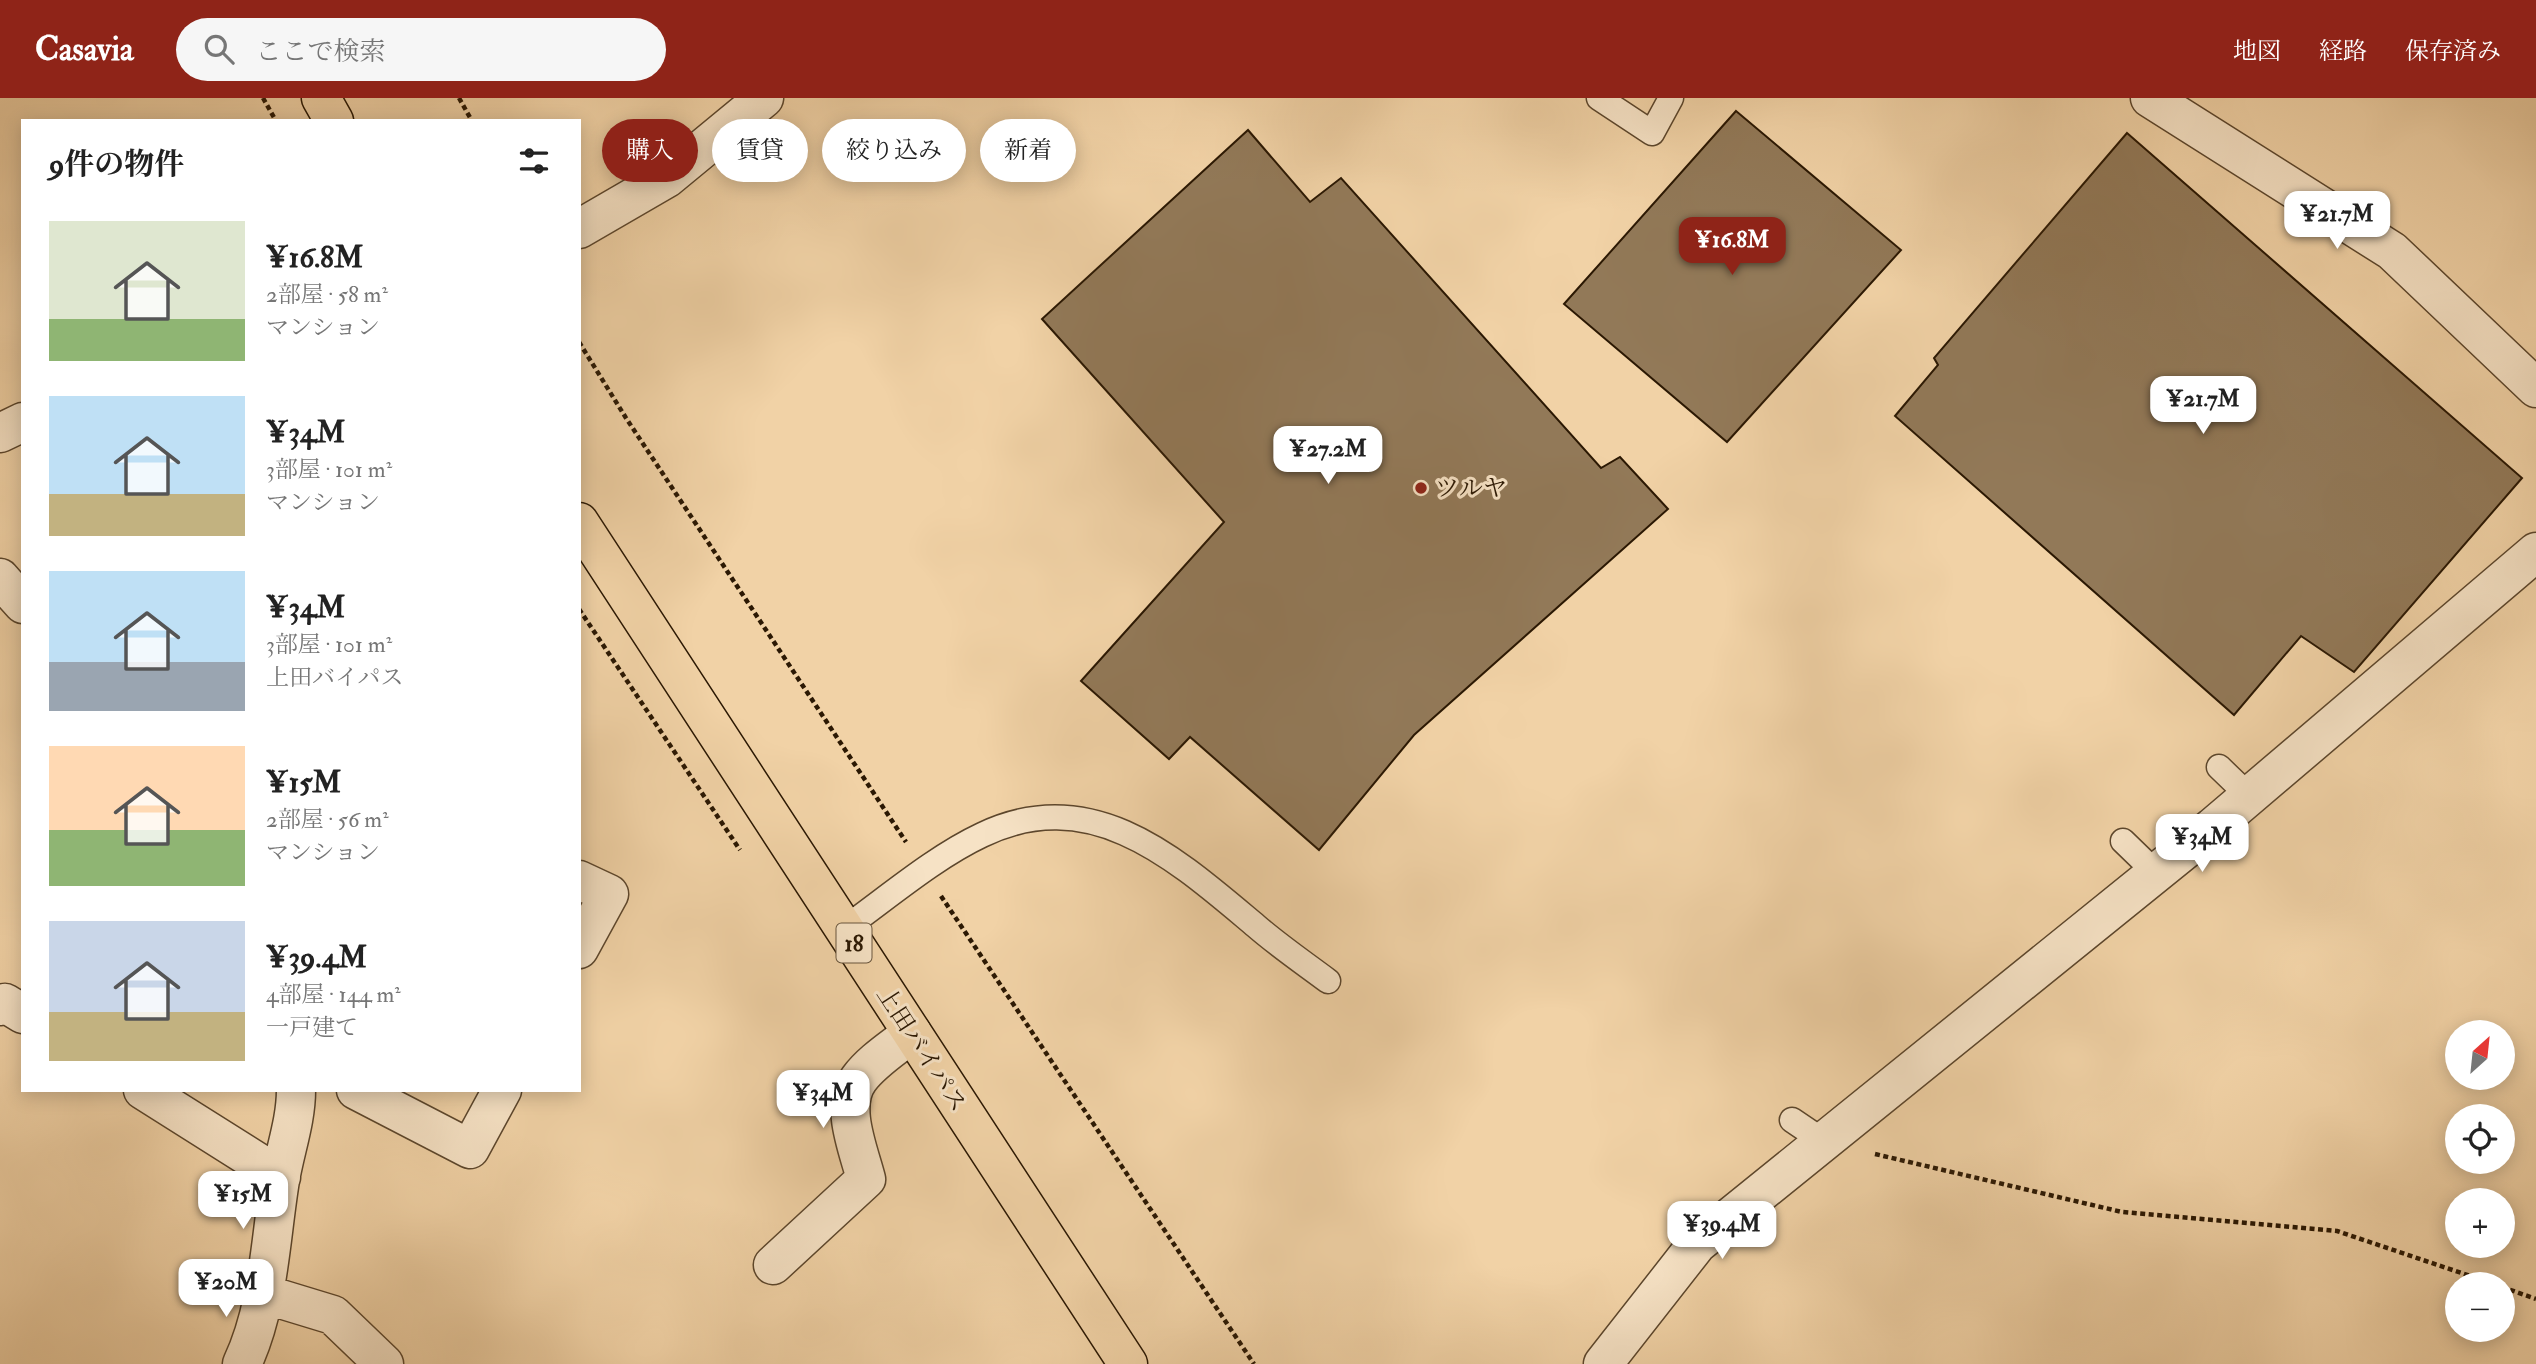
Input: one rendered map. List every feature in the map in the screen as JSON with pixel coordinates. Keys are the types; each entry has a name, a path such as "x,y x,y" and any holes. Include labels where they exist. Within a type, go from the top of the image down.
{"highway":[{"path":"321,98 333,119"},
{"name":"上田バイパス","path":"581,525 1128,1364"}],"street":[{"path":"581,228 667,178 764,98"},
{"path":"2150,98 2392,251 2536,388"},
{"path":"0,433 21,423"},
{"path":"1603,1364 1697,1244 2156,873 2536,552"},
{"path":"0,578 21,602"},
{"path":"581,881 609,894 581,945"},
{"path":"0,1006 5,1003 21,1013"},
{"path":"773,1265 866,1179 853,1130 850,1103 858,1080 912,1033"},
{"path":"147,1092 281,1177"},
{"path":"242,1364 264,1294 281,1177 296,1107 296,1092"},
{"path":"360,1092 470,1150 501,1092"},
{"path":"264,1294 333,1315 384,1364"}],"lane":[{"path":"1599,98 1652,133 1671,98"},
{"path":"2219,767 2249,796"},
{"path":"845,928 982,835 1049,816 1080,818 1147,842 1176,861 1328,981"},
{"path":"2123,841 2156,873"},
{"path":"1792,1120 1823,1141"}],"path":[{"path":"263,98 275,119"},
{"path":"459,98 471,119"},
{"path":"1823,1141 2122,1212 2337,1231 2458,1272"},
{"path":"2515,1292 2536,1299"}],"building":[{"path":"1736,111 1901,250 1727,442 1564,304"},
{"name":"ツルヤ","path":"1248,130 1310,202 1341,178 1601,468 1620,457 1668,509 1414,735 1319,850 1190,737 1169,759 1081,681 1224,522 1042,319"},
{"path":"2127,133 2522,478 2354,672 2301,636 2234,715 1895,416 1938,365 1934,358"}],"place":[{"name":"ツルヤ","path":"1421,488"}]}
